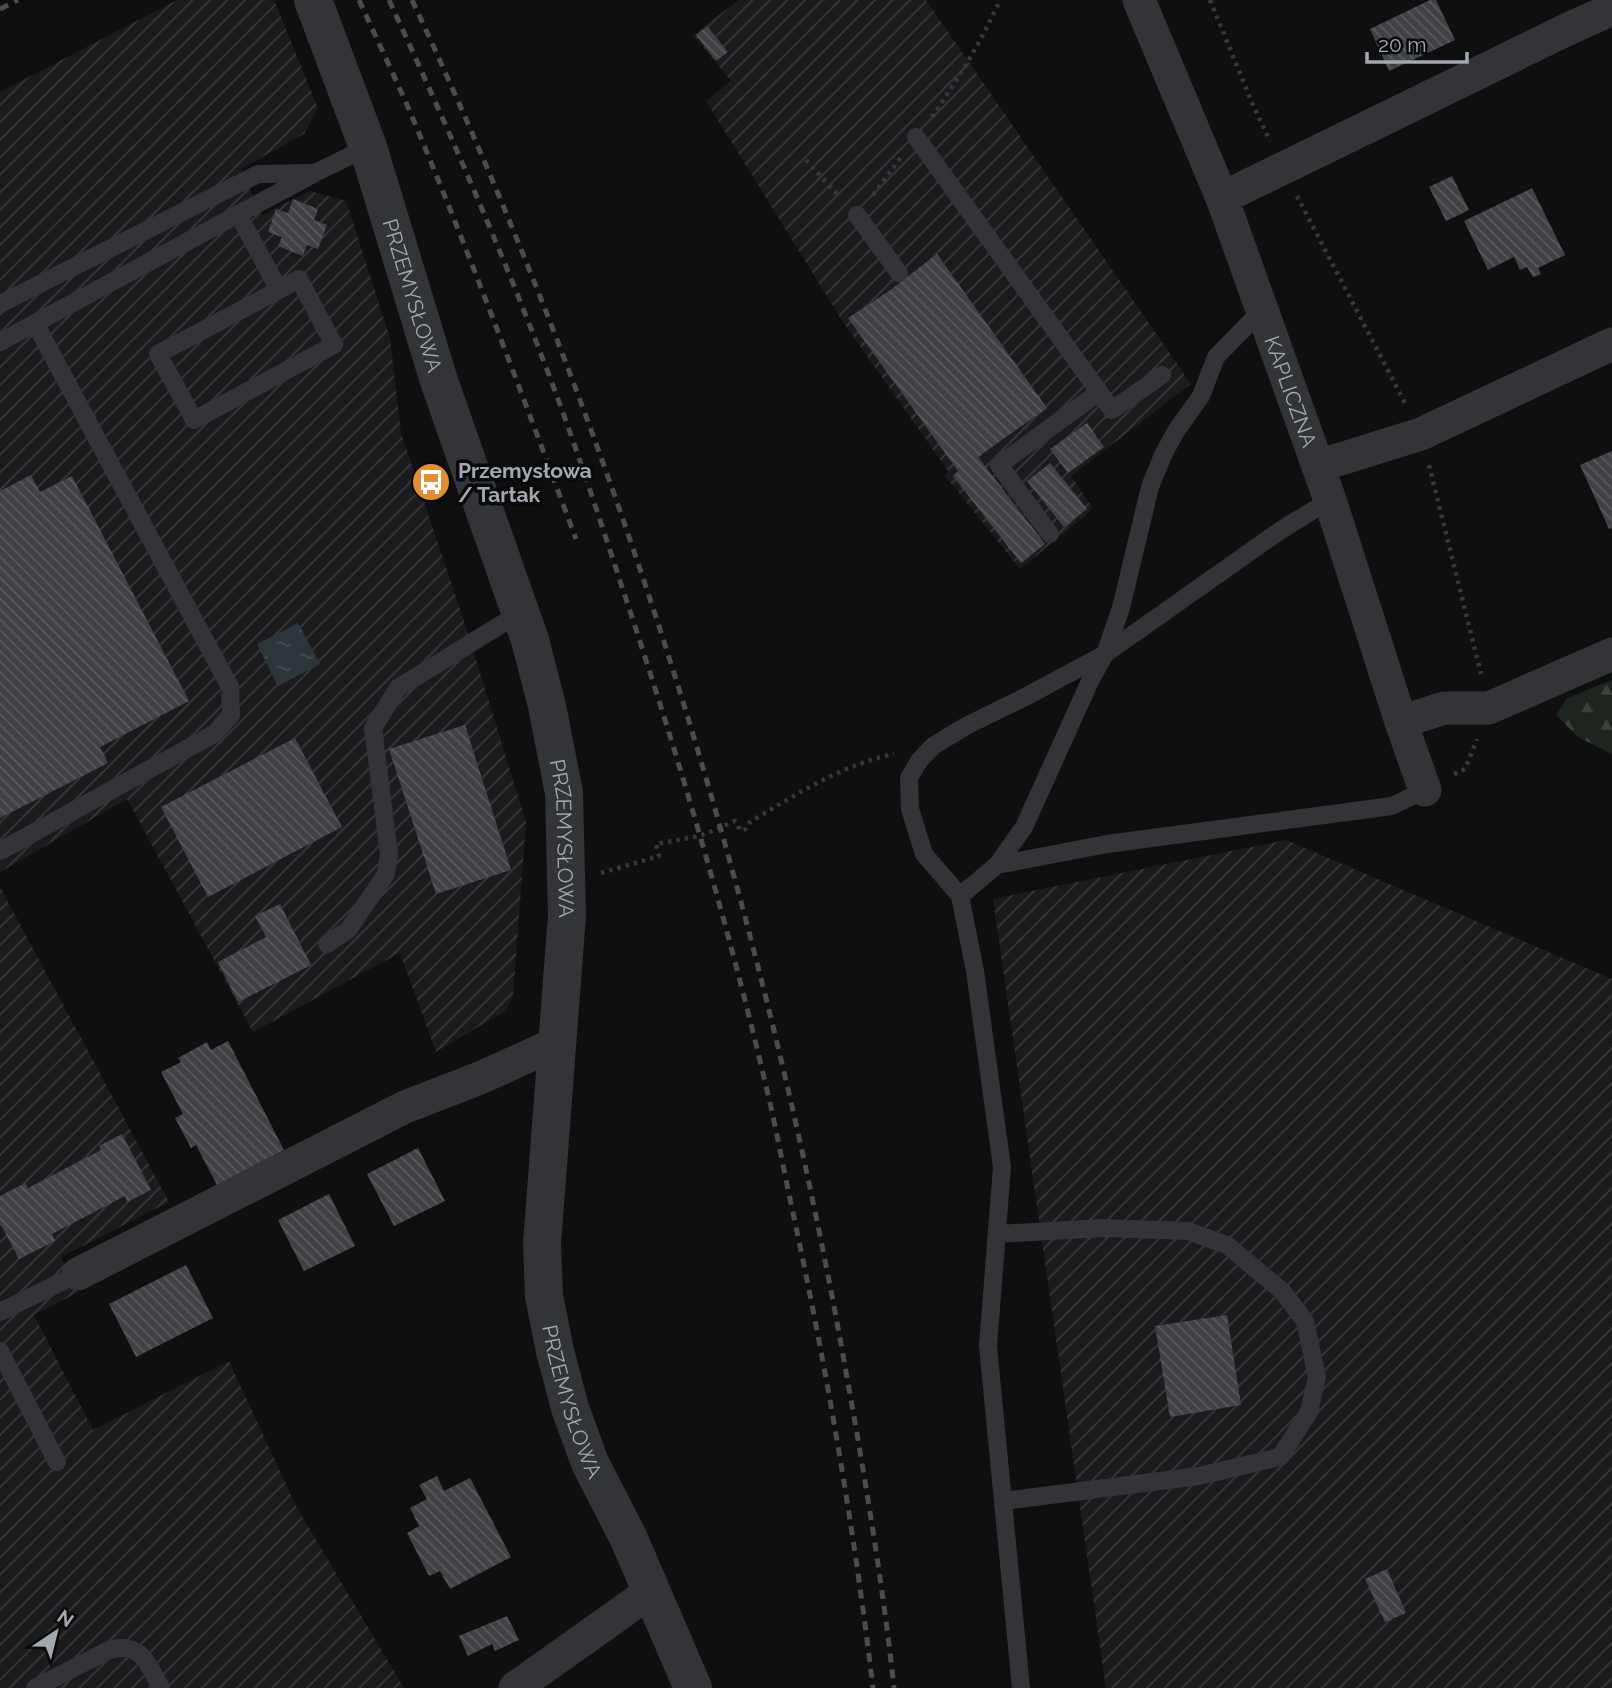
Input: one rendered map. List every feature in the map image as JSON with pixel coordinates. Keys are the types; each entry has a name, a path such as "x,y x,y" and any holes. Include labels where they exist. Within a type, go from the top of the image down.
{"street":[{"name":"PRZEMYSŁOWA","path":"313,0 368,147 439,381 530,640 547,706 564,793 567,915 542,1244 544,1296 570,1408 590,1464 629,1539 693,1688"},
{"name":"KAPLICZNA","path":"1139,0 1222,198 1330,500 1425,790"},
{"path":"1222,198 1612,9"},
{"path":"1318,466 1421,434 1612,344"},
{"path":"1401,722 1444,708 1489,708 1612,654"},
{"path":"78,1274 405,1107 480,1078 557,1043"},
{"path":"515,1688 650,1592"}],"lane":[{"path":"916,137 1112,410 1162,375"},
{"path":"0,342 368,147"},
{"path":"0,304 258,174 315,173"},
{"path":"238,214 279,290"},
{"path":"857,215 899,274"},
{"path":"299,279 334,345 194,420 158,354 279,290 299,279"},
{"path":"960,896 997,865 1024,827 1105,654 1121,608 1150,487 1163,455 1201,396 1216,357 1262,310"},
{"path":"0,851 214,734 231,715 230,687 34,323"},
{"path":"1049,534 999,465 1099,392"},
{"path":"1021,1688 988,1346 1002,1167 975,971 960,896 924,854 910,809 909,778 919,761 933,746 1105,654 1281,530 1330,500"},
{"path":"327,944 348,930 386,874 389,854 373,728 398,688 520,613"},
{"path":"997,865 1107,844 1392,806 1425,790"},
{"path":"997,1234 1103,1228 1188,1231 1227,1245 1282,1291 1306,1321 1317,1377 1309,1412 1280,1457 1199,1476 1003,1501"},
{"path":"0,1312 78,1274"},
{"path":"0,1351 57,1462"},
{"path":"35,1688 119,1647 131,1648 144,1657 161,1688"}],"path":[{"path":"1210,0 1252,105 1283,169 1421,434 1489,708 1465,769 1425,790"},
{"path":"593,875 659,856 656,844 700,836 735,821 741,831 746,829 750,822 825,778 878,758 933,746"}],"shaded area":[{"path":"177,0 274,0 318,108 304,134 241,169 262,215 310,191 346,201 390,338 401,433 466,627 526,822 513,995 507,1010 436,1052 400,953 253,1032 127,799 0,872 0,92"},
{"path":"739,0 926,0 1191,384 1071,476 1092,507 1090,512 1020,569 945,476 948,471 843,322 706,101 731,81 693,35"},
{"path":"1286,840 1612,979 1612,1688 1106,1688 993,899"},
{"path":"0,887 169,1202 61,1257 79,1292 34,1315 93,1430 229,1361 296,1506 404,1688 0,1688"}],"green space":[{"path":"1612,680 1612,754 1578,737 1556,715 1567,698"}],"water":[{"path":"298,623 320,664 278,686 257,644"}],"building":[{"path":"1430,0 1436,0 1455,40 1389,71 1370,29"},
{"path":"707,26 728,52 716,61 696,35"},
{"path":"1452,176 1469,210 1446,221 1429,187"},
{"path":"1532,188 1565,255 1538,268 1541,274 1533,277 1527,267 1520,270 1514,257 1488,270 1464,221"},
{"path":"293,199 318,209 314,220 327,225 318,249 307,245 303,256 278,246 282,237 268,232 276,209 288,213"},
{"path":"937,254 1047,408 978,457 1045,544 1021,563 953,476 958,471 848,318"},
{"path":"1087,423 1104,447 1068,473 1050,449"},
{"path":"1612,451 1612,528 1609,529 1580,465"},
{"path":"1050,463 1087,509 1064,527 1027,481"},
{"path":"31,475 40,492 72,476 189,701 100,747 108,763 0,818 0,491"},
{"path":"465,725 511,870 436,894 389,749"},
{"path":"295,738 342,827 208,897 161,807"},
{"path":"280,904 311,965 238,1002 218,962 266,937 255,916"},
{"path":"228,1041 284,1150 217,1185 196,1145 191,1148 175,1118 183,1114 161,1072 181,1062 178,1058 207,1042 211,1050"},
{"path":"122,1134 151,1190 127,1202 125,1196 52,1234 55,1241 19,1259 0,1223 0,1196 25,1183 28,1188 101,1150 99,1146"},
{"path":"418,1148 445,1201 394,1226 367,1174"},
{"path":"329,1194 355,1246 304,1271 278,1220"},
{"path":"186,1265 213,1318 136,1357 109,1304"},
{"path":"1227,1315 1241,1405 1170,1417 1155,1326"},
{"path":"437,1476 444,1491 470,1478 511,1557 450,1589 440,1571 429,1576 407,1533 419,1526 410,1508 427,1499 419,1485"},
{"path":"1387,1569 1406,1613 1385,1622 1365,1579"},
{"path":"507,1616 519,1640 495,1651 492,1644 468,1656 459,1636"}],"railway":[{"path":"0,9 18,0"},
{"path":"359,0 408,107 452,214 576,539"},
{"path":"389,0 474,190 552,383 644,654 701,838 766,1086 804,1267 848,1507 873,1688"},
{"path":"412,0 484,162 552,327 614,494 671,664 722,835 768,1008 809,1181 865,1480 894,1688"}],"place":[{"name":"Przemysłowa / Tartak","path":"431,482"}]}
